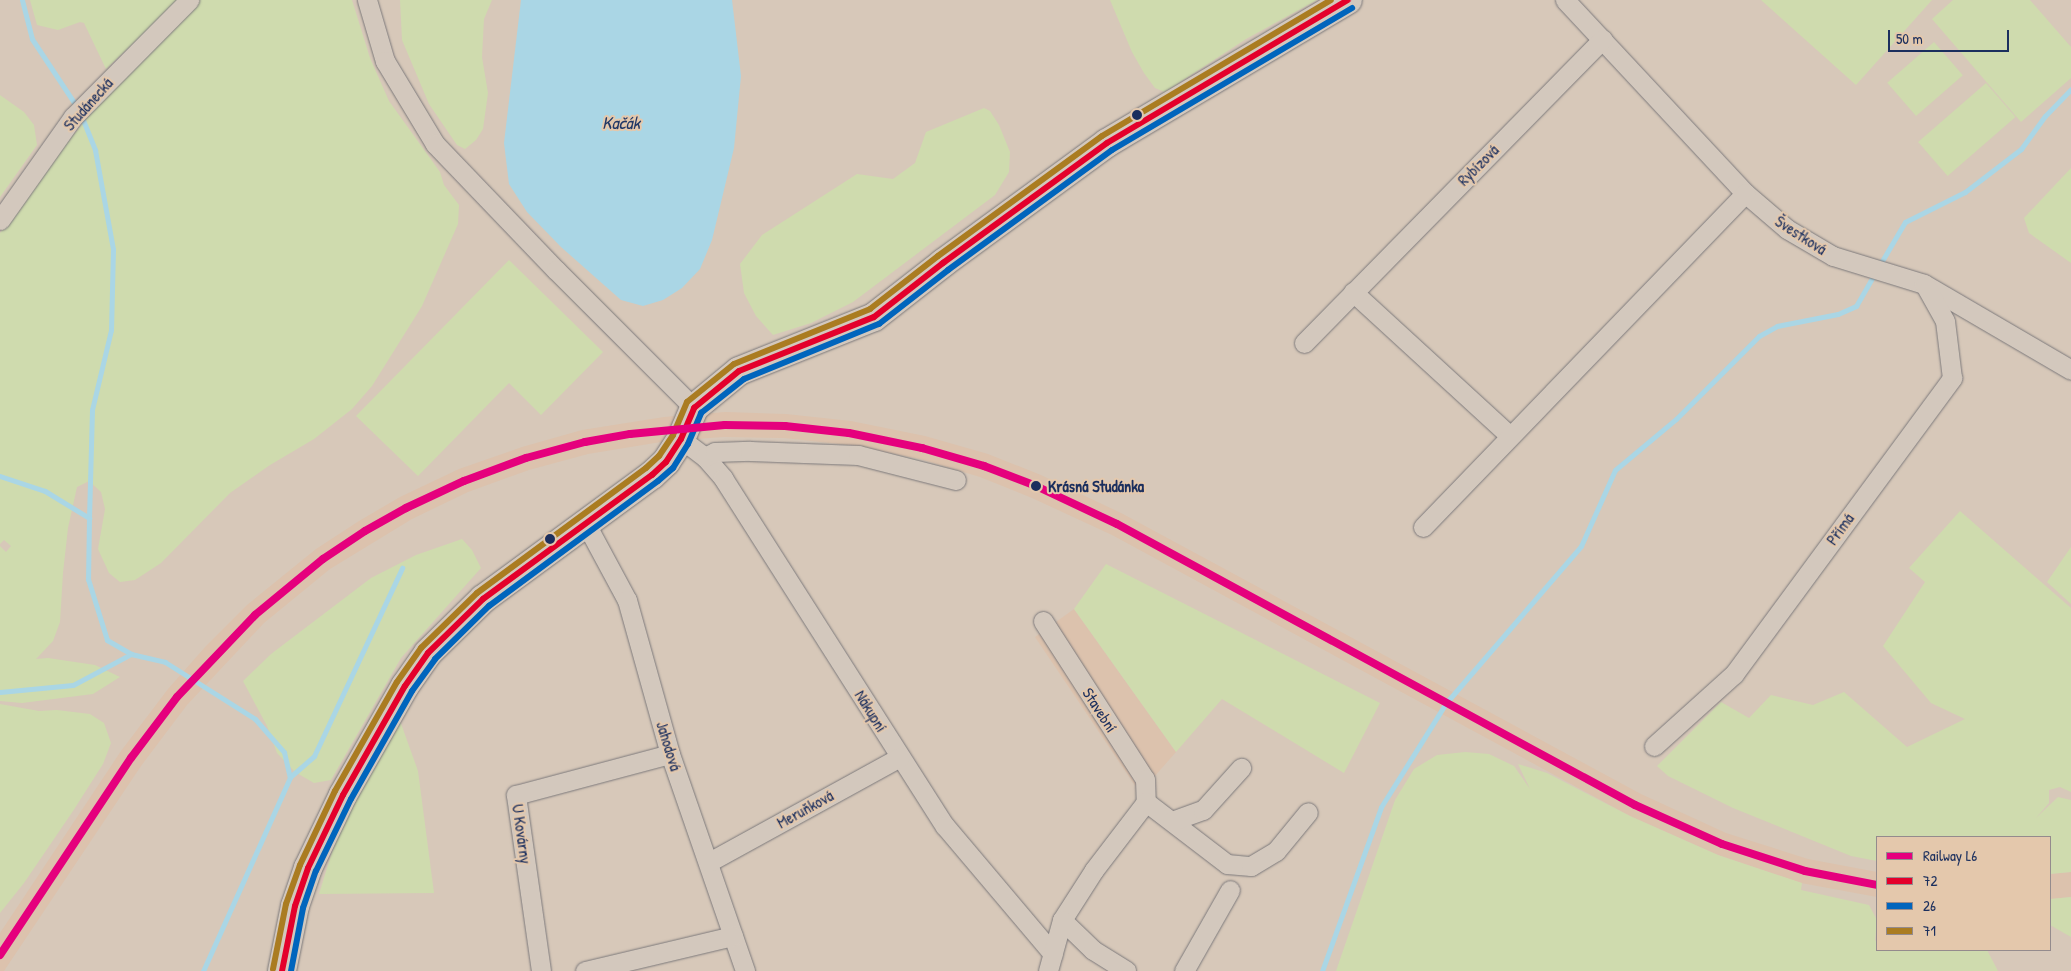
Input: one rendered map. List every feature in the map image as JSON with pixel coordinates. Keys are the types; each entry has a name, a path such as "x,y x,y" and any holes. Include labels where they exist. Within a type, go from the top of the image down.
{"main road":[{"path":"282,971 295,906 308,868 343,794 405,686 428,653 483,599 652,476 666,462 681,439 694,408 739,371 874,317 943,263 1107,144 1348,0"}],"street":[{"name":"Studánecká","path":"0,220 72,117 189,0"},
{"path":"367,0 385,61 435,144 556,270 694,408"},
{"name":"Švestková","path":"1565,0 1746,193 1787,229 1833,256 1924,284 2071,370"},
{"name":"Rybízová","path":"1304,343 1602,39"},
{"path":"1423,527 1746,193"},
{"name":"Přímá","path":"1654,746 1734,674 1952,378 1945,321 1924,284"},
{"path":"1353,292 1510,436"},
{"name":"Nákupní","path":"681,439 705,456 723,478 945,826 1051,963"},
{"path":"705,456 715,452 750,451 858,455 956,480"},
{"name":"Jahodová","path":"586,524 627,600 670,754 709,862 745,971"},
{"name":"Stavební","path":"1044,621 1145,779 1146,802"},
{"name":"U Kovárny","path":"541,971 516,795 670,754"},
{"name":"Meruňková","path":"709,862 900,757"},
{"path":"1172,821 1203,810 1241,768"},
{"path":"1051,963 1062,920 1094,870 1146,802 1228,864 1251,866 1276,851 1308,812"},
{"path":"1184,971 1230,890"},
{"path":"1062,920 1093,950 1126,971"},
{"path":"585,971 733,936"}],"shaded area":[{"path":"725,412 786,414 851,421 925,436 988,454 1041,475 1123,514 1641,794 1726,833 1808,859 1876,872 1876,897 1801,883 1718,855 1630,816 1112,535 1032,498 980,477 920,459 847,445 784,438 724,437 667,441 588,454 529,470 468,492 412,519 330,569 264,623 187,705 141,766 4,971 0,971 0,933 121,751 168,689 206,646 247,605 316,549 359,521 400,497 459,469 522,447 582,430 664,417"},
{"path":"1074,609 1176,752 1140,793 1035,637"},
{"path":"2071,872 2071,897 2051,899 2051,874"}],"green space":[{"path":"30,0 180,0 106,69 84,23 80,22 58,30 37,25"},
{"path":"199,0 352,0 370,58 389,101 440,172 444,185 459,205 458,224 422,306 372,386 352,409 314,439 270,465 230,493 161,563 135,580 120,582 109,573 98,549 105,509 101,492 89,481 77,487 68,528 60,622 53,641 36,659 48,658 95,665 120,677 93,694 22,703 0,701 0,546 6,552 11,546 4,540 0,544 0,233 62,145 77,131 96,103"},
{"path":"400,0 492,0 484,19 482,57 488,93 483,129 476,140 465,149 457,145 429,104 402,40"},
{"path":"1110,0 1317,0 1246,39 1165,92 1155,88 1144,73 1132,52"},
{"path":"1761,0 1932,0 1856,85"},
{"path":"1953,0 2030,0 2071,47 2071,78 2021,122 1932,19"},
{"path":"1934,42 1963,75 1916,116 1887,83"},
{"path":"1986,83 2016,117 1948,176 1918,142"},
{"path":"0,95 24,112 34,125 37,145 0,197"},
{"path":"984,108 990,111 999,125 1010,152 1009,172 995,195 853,302 811,323 773,335 756,316 744,293 740,264 762,235 857,174 893,179 915,163 926,132"},
{"path":"2071,168 2071,263 2029,233 2024,218"},
{"path":"509,260 603,352 541,415 509,383 418,476 356,416"},
{"path":"1960,511 2071,608 2071,792 2060,787 2049,790 2049,803 2036,818 2058,797 2071,800 2071,872 2051,874 2051,836 1876,836 1876,861 1851,856 1733,808 1668,776 1657,766 1721,702 1749,718 1771,695 1813,705 1844,692 1907,747 1965,719 1931,703 1883,646 1925,582 1909,568"},
{"path":"462,539 472,550 481,568 401,658 331,780 314,783 295,772 277,753 267,726 243,681 271,654 371,578 416,555"},
{"path":"2071,547 2071,604 2047,582"},
{"path":"1106,564 1380,703 1344,773 1222,699 1176,752 1074,609"},
{"path":"0,704 39,711 57,710 90,714 104,723 111,743 103,764 73,811 24,883 0,913"},
{"path":"399,718 418,771 434,893 319,894 337,836 374,758"},
{"path":"1465,752 1489,754 1514,766 1530,789 1518,764 1547,773 1630,816 1718,855 1802,883 1801,890 1869,905 1876,918 1876,951 1988,951 1998,971 1336,971 1395,800 1414,769 1437,755"},
{"path":"2071,897 2071,937 2051,926 2051,899"}],"water":[{"name":"Kačák","path":"521,0 732,0 741,76 734,148 712,240 700,269 682,288 663,300 643,306 621,300 561,247 527,212 509,184 504,143"}],"waterway":[{"path":"22,0 32,39 77,107"},
{"path":"1879,266 1905,222 1965,192 2021,149 2045,116 2071,89"},
{"path":"81,115 95,150 113,249 111,330 92,410 89,518"},
{"path":"1322,971 1381,807 1446,703 1581,546 1615,470 1676,419 1759,336 1777,326 1838,314 1856,306 1875,273"},
{"path":"0,476 45,491 89,518 88,579 107,640 131,654 165,662 255,719 284,752 290,777"},
{"path":"203,971 290,777 314,756 402,568"},
{"path":"0,692 73,685 131,654"}],"rail line":[{"name":"L6","path":"0,955 131,758 177,697 255,615 323,559 365,531 406,508 464,481 526,458 585,442 630,434 725,425 785,426 849,433 922,448 984,466 1036,486 1117,524 1635,805 1722,844 1805,871 1876,885"}],"transit line":[{"name":"71","path":"273,969 286,904 300,865 335,791 397,682 421,648 477,593 646,468 659,456 673,435 687,402 734,364 870,309 938,256 1102,136 1331,0"},
{"name":"72","path":"282,971 295,906 308,868 343,795 405,686 428,653 483,599 652,475 666,462 681,439 694,408 739,371 874,317 943,263 1107,143 1348,0"},
{"name":"26","path":"291,971 303,908 316,871 351,799 412,691 435,659 489,606 673,468 688,444 701,413 744,379 879,324 948,270 1112,150 1352,8"}],"place":[{"name":"Krásná Studánka","path":"1036,486"}]}
